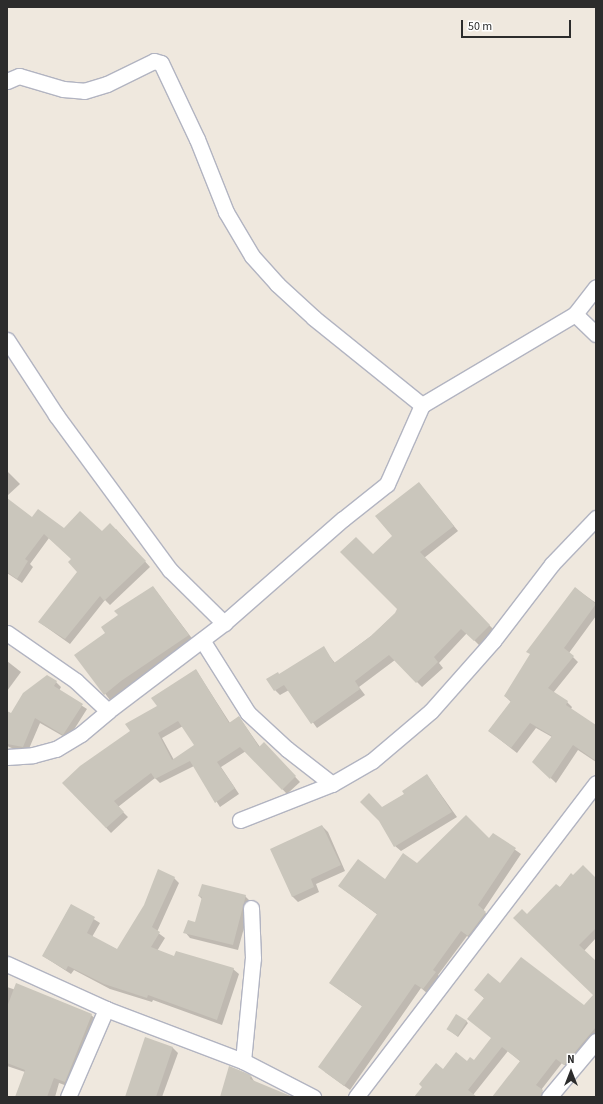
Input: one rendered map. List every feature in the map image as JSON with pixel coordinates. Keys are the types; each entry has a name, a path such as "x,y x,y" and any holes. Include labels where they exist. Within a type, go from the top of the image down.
{"street":[{"path":"7,81 19,76 63,89 84,91 107,84 154,61 161,62 197,139 226,212 252,256 277,284 314,318 422,405"},
{"path":"7,756 33,755 56,749 81,734 108,711 224,623 343,519 388,484 422,405 575,314 596,287"},
{"path":"575,314 596,334"},
{"path":"7,340 56,415 170,570 224,623"},
{"path":"240,820 332,784 372,761 431,711 493,641 552,564 596,518"},
{"path":"7,633 76,681 108,711"},
{"path":"202,640 248,713 287,749 332,784"},
{"path":"356,1097 596,783"},
{"path":"243,1061 253,958 251,908"},
{"path":"7,964 106,1009 243,1061 313,1097"},
{"path":"68,1097 106,1009"},
{"path":"549,1097 596,1041"}],"building":[{"path":"419,482 454,526 420,552 490,625 474,641 461,629 434,657 438,662 416,683 389,655 355,681 360,689 311,724 284,685 274,691 266,679 278,672 279,674 324,646 334,663 371,636 395,613 397,609 340,552 356,537 373,554 392,536 375,516"},
{"path":"7,498 32,517 38,509 64,528 80,511 102,531 110,523 146,561 104,601 100,596 65,639 38,622 77,572 68,562 71,559 44,534 25,559 28,561 17,579 7,572"},
{"path":"153,586 189,635 121,681 104,695 74,655 105,633 101,627 118,615 114,611"},
{"path":"575,587 596,604 564,648 574,656 548,688 568,701 566,705 596,725 596,761 573,745 550,779 532,762 552,736 530,723 511,748 488,731 511,701 504,696 530,654 526,652"},
{"path":"196,669 229,723 239,716 259,747 264,742 296,776 282,790 240,747 217,762 235,788 215,803 190,761 155,779 151,773 114,801 124,812 106,828 62,783 80,766 130,731 125,724 157,706 151,698","holes":["178,721 194,745 172,760 158,733"]},
{"path":"47,675 57,681 54,686 83,704 63,735 35,718 23,747 7,744 7,711 11,713 23,693"},
{"path":"427,774 452,812 394,847 379,821 360,802 369,793 382,807 404,794 402,791"},
{"path":"466,815 489,838 493,833 516,848 478,905 486,912 468,936 461,931 433,970 436,972 423,989 415,984 344,1086 318,1067 362,1006 329,983 377,914 338,886 358,859 385,879 403,853 417,863"},
{"path":"322,825 341,865 311,879 314,887 292,897 270,849"},
{"path":"583,865 596,878 596,928 579,945 596,961 596,1027 564,1065 556,1059 536,1085 543,1090 540,1097 492,1097 520,1061 502,1047 468,1090 477,1097 414,1097 422,1087 419,1084 436,1063 443,1069 456,1052 467,1061 470,1057 474,1060 491,1038 467,1019 484,998 474,990 488,973 500,983 521,957 584,1005 593,995 513,918 522,909 527,914 556,884 560,887 571,873 573,875"},
{"path":"158,869 175,877 152,927 160,932 151,947 174,956 176,951 234,968 217,1020 148,995 147,998 104,984 68,966 66,970 42,956 71,904 95,917 87,933 117,949 144,905"},
{"path":"202,884 246,895 233,945 183,933 188,920 195,922 202,897 198,896"},
{"path":"16,983 92,1014 65,1082 54,1078 47,1097 15,1097 25,1070 7,1063 7,1007"},
{"path":"456,1014 467,1021 457,1036 446,1029"},
{"path":"145,1037 173,1047 156,1097 125,1097"},
{"path":"229,1066 251,1075 250,1079 293,1097 220,1097"}]}
